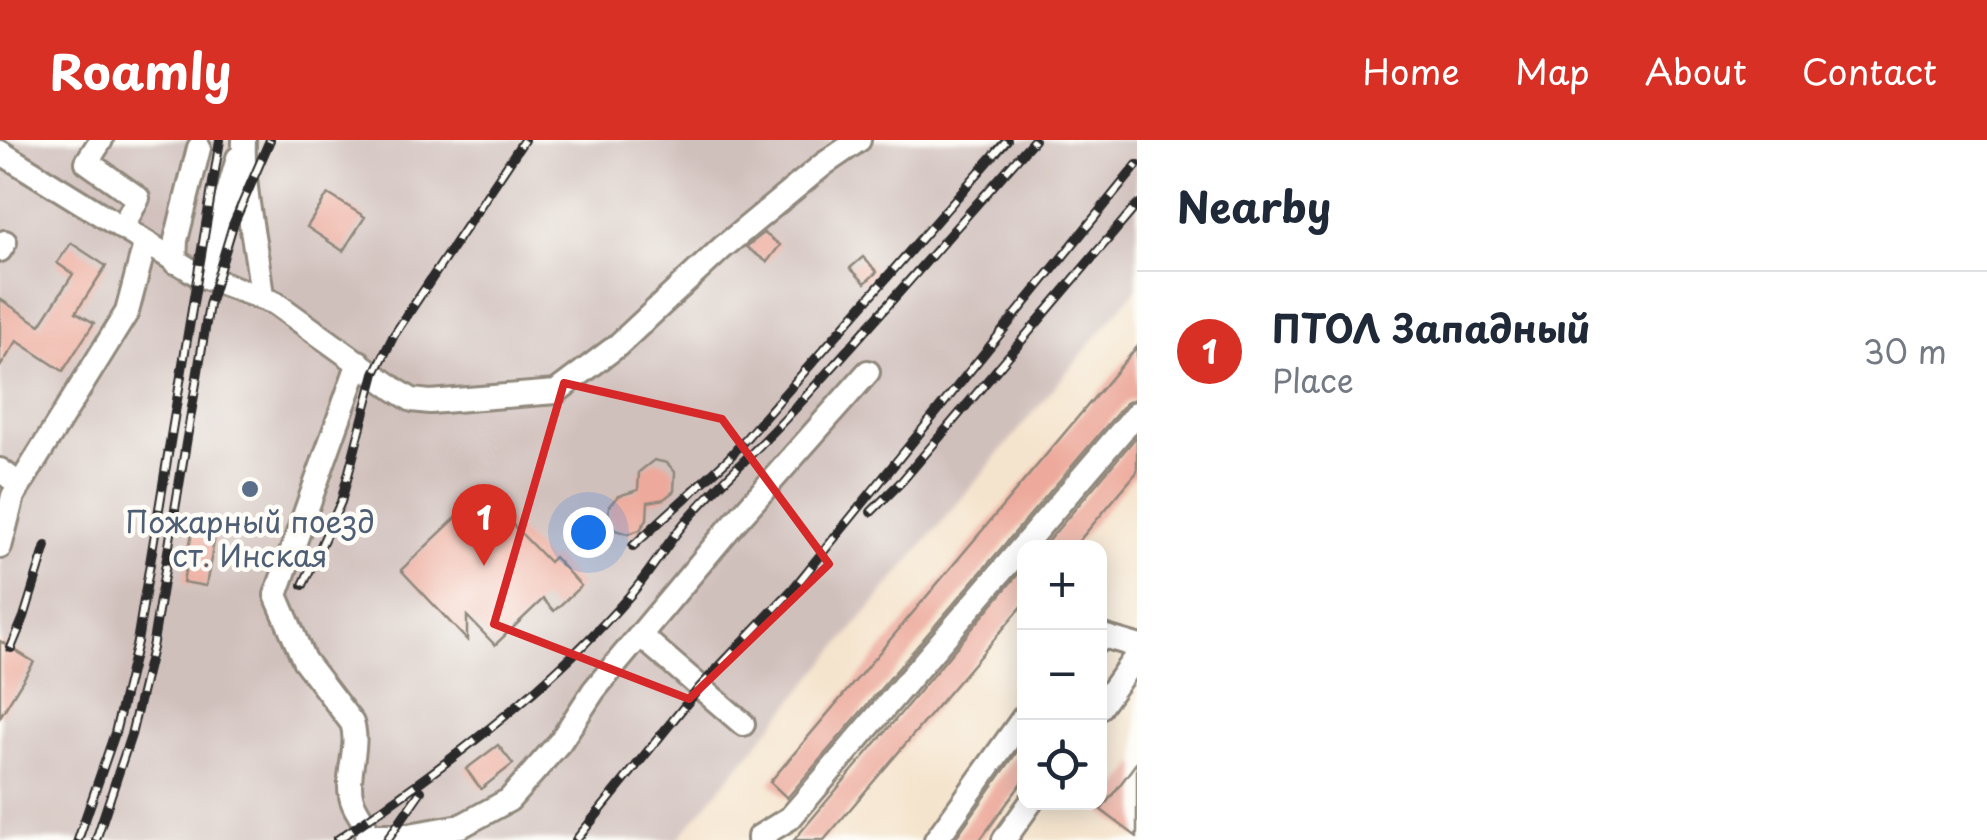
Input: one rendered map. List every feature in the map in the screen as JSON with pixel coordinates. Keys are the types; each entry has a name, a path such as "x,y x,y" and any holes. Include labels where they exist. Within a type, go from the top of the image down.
{"street":[{"path":"101,140 87,162 138,198 122,228"},
{"path":"204,277 244,140 245,197 258,249 262,298"},
{"path":"0,152 176,262 204,277 275,303 412,400 430,402 556,392 617,346 722,248 859,140"},
{"path":"176,262 176,240 199,148"},
{"path":"0,547 10,501 126,312 145,244"},
{"path":"359,362 276,595 304,660 352,723 356,734 350,798 366,820 366,838 462,826 509,800 560,742 594,690 729,529 868,372"},
{"path":"759,840 759,836 790,818 1137,413"},
{"path":"0,470 10,501"},
{"path":"640,636 743,724"},
{"path":"1107,637 1137,646"},
{"path":"1107,697 1137,654"},
{"path":"936,840 1022,720"},
{"path":"1004,840 1025,810"}],"highlighted area":[{"path":"564,383 722,419 829,564 689,699 494,624"}],"shaded area":[{"path":"0,140 1137,140 1137,288 677,840 0,840"}],"building":[{"path":"328,194 365,217 343,251 307,227"},
{"path":"764,233 780,245 767,262 746,247"},
{"path":"71,243 106,266 76,312 94,323 63,371 17,341 0,367 0,299 40,325 73,274 57,263"},
{"path":"863,257 877,272 865,283 850,268"},
{"path":"1137,347 1137,398 1126,403 787,798 770,782"},
{"path":"1137,436 1137,472 1080,540 1049,540"},
{"path":"654,460 667,463 675,472 674,491 664,499 648,502 647,519 640,530 628,534 615,530 608,519 609,506 618,496 638,490 639,472"},
{"path":"482,493 549,562 554,557 581,586 554,611 543,599 495,645 467,616 467,640 401,570"},
{"path":"194,521 217,525 206,586 183,582"},
{"path":"1017,575 1017,612 824,840 794,840"},
{"path":"0,641 34,662 0,717"},
{"path":"498,745 513,764 481,789 466,769"},
{"path":"1017,752 1017,790 980,840 954,840"},
{"path":"1137,762 1137,837 1101,810 1107,810 1107,802"}],"railway":[{"path":"78,840 115,733 137,642 220,140"},
{"path":"96,840 131,735 152,648 209,305 233,225 270,140"},
{"path":"303,585 341,502 375,373 394,335 524,140"},
{"path":"633,546 728,459 1007,140"},
{"path":"337,840 493,726 600,629 687,520 818,383 1034,140"},
{"path":"576,840 700,687 793,589 1137,165"},
{"path":"871,512 902,481 1137,205"},
{"path":"11,648 46,546"},
{"path":"387,840 421,791"}],"place":[{"name":"Пожарный поезд ст. Инская","path":"250,489"},
{"name":"ПТОЛ Западный","path":"484,566"}]}
